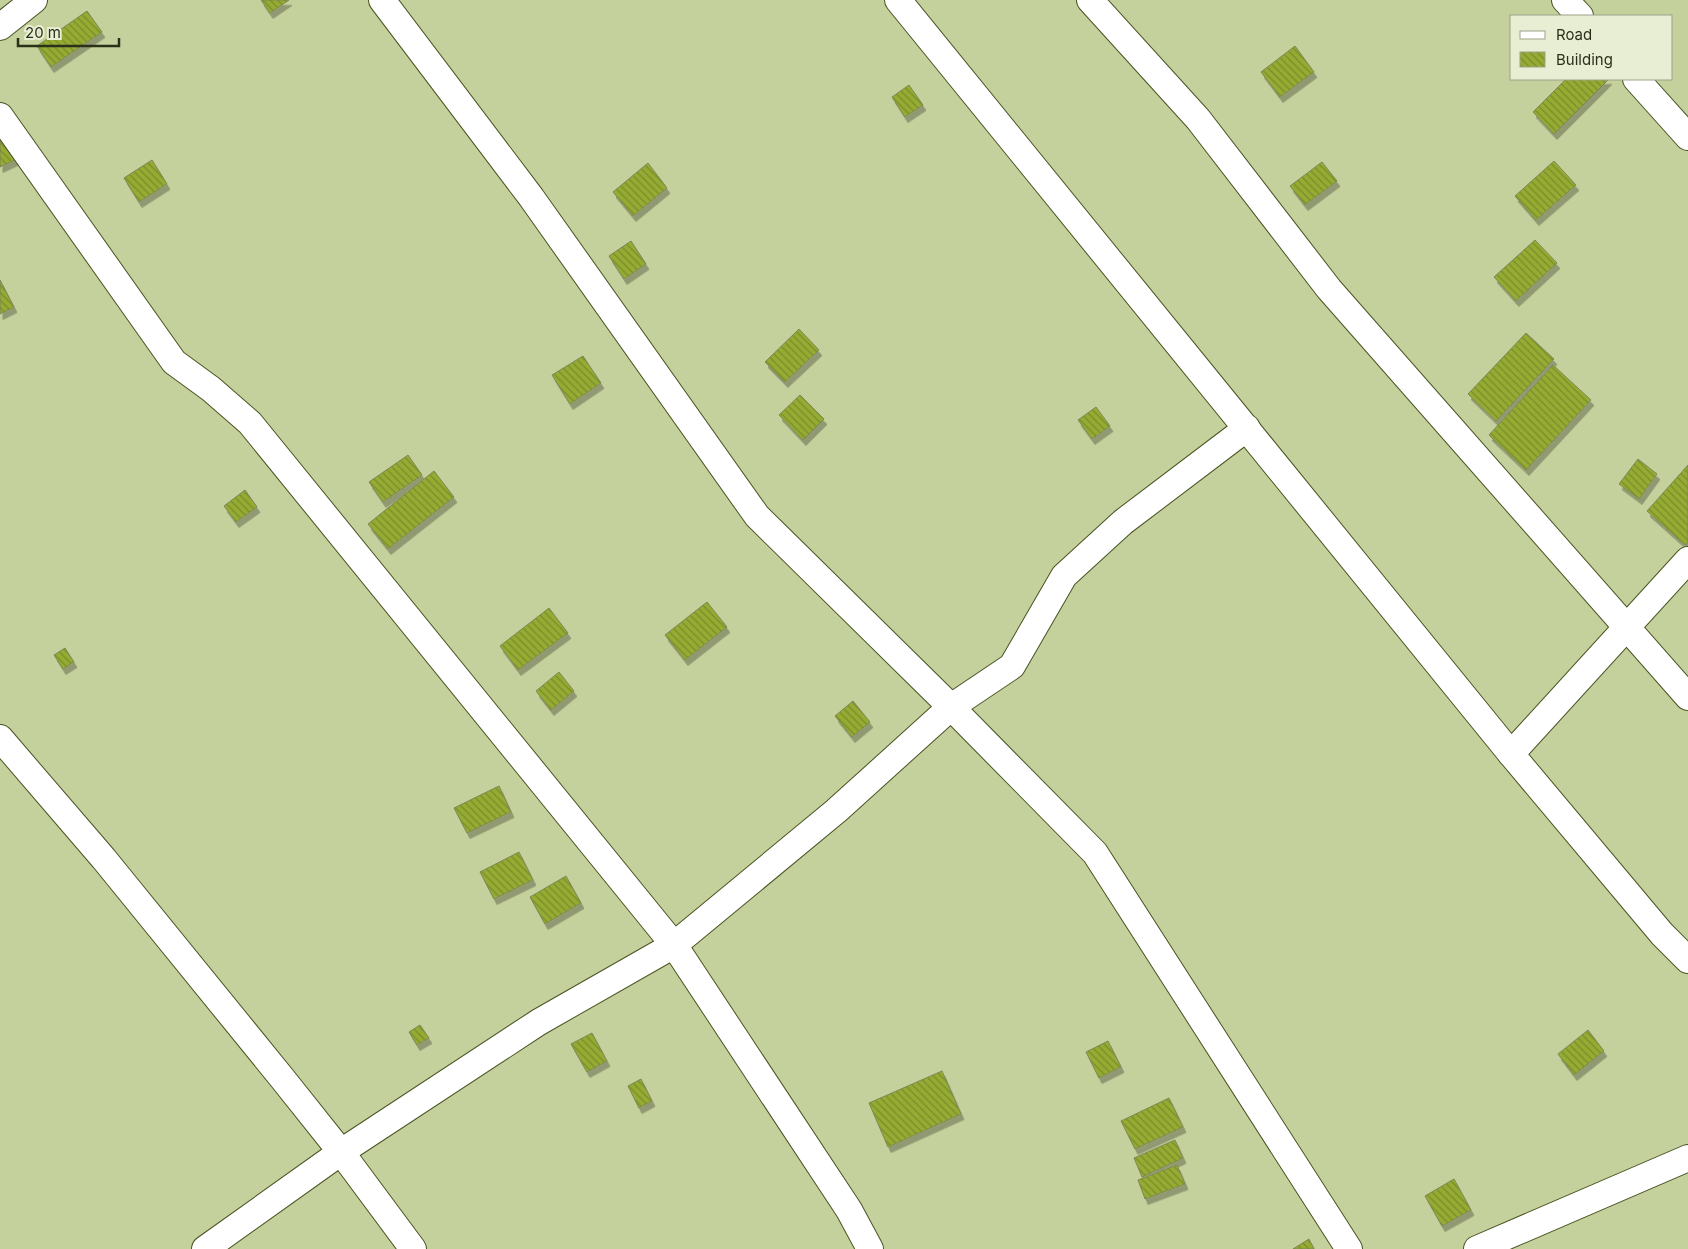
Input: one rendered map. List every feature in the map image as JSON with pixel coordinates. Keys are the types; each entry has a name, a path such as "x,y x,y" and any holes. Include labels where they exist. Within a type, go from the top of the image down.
{"street":[{"path":"0,27 34,0"},
{"path":"382,0 531,197 756,516 951,707 1095,854 1349,1249"},
{"path":"898,0 1248,428 1511,754 1662,934 1688,960"},
{"path":"1090,0 1198,119 1329,290 1688,697"},
{"path":"1565,0 1579,15"},
{"path":"1637,80 1688,136"},
{"path":"0,116 174,362 211,389 250,423 674,945 849,1210 870,1249"},
{"path":"206,1249 341,1152 539,1022 674,945 836,811 951,707 1012,666 1064,576 1123,522 1248,428"},
{"path":"1511,754 1688,560"},
{"path":"0,738 104,859 341,1152 413,1249"},
{"path":"1477,1249 1688,1158"}],"building":[{"path":"261,0 289,0 270,13"},
{"path":"87,11 102,32 51,67 37,46"},
{"path":"1295,46 1314,72 1280,97 1261,72"},
{"path":"1565,80 1608,80 1554,134 1533,112"},
{"path":"909,85 923,105 905,117 892,97"},
{"path":"4,139 15,160 0,167 0,141"},
{"path":"152,160 167,184 139,202 124,178"},
{"path":"1554,161 1576,185 1536,220 1515,196"},
{"path":"1322,162 1337,181 1305,205 1290,186"},
{"path":"648,163 667,188 633,216 613,192"},
{"path":"1535,240 1557,263 1516,301 1494,277"},
{"path":"631,241 646,264 624,279 609,256"},
{"path":"0,280 14,307 0,314"},
{"path":"799,329 819,350 785,382 765,362"},
{"path":"1526,333 1554,359 1496,421 1468,394"},
{"path":"583,356 601,383 570,404 552,375"},
{"path":"1553,365 1591,400 1526,470 1489,435"},
{"path":"800,395 824,419 803,440 779,415"},
{"path":"1096,407 1110,426 1092,439 1078,420"},
{"path":"408,455 422,475 383,502 369,482"},
{"path":"1638,459 1657,474 1639,499 1619,484"},
{"path":"1688,465 1688,542 1685,545 1647,511"},
{"path":"434,471 454,497 388,549 368,524"},
{"path":"245,490 257,507 236,522 224,506"},
{"path":"707,602 727,627 685,660 665,635"},
{"path":"549,608 568,633 518,670 500,646"},
{"path":"65,648 74,662 63,669 54,655"},
{"path":"559,672 574,691 551,710 536,691"},
{"path":"853,701 870,722 852,737 835,716"},
{"path":"499,786 511,812 467,833 454,808"},
{"path":"519,852 533,880 494,899 480,872"},
{"path":"566,876 581,903 545,924 530,897"},
{"path":"420,1025 429,1038 417,1045 409,1032"},
{"path":"1588,1030 1604,1051 1574,1075 1558,1054"},
{"path":"592,1033 607,1061 587,1072 571,1044"},
{"path":"1108,1041 1121,1067 1099,1078 1086,1052"},
{"path":"942,1071 961,1114 888,1147 869,1103"},
{"path":"641,1079 652,1101 639,1108 628,1086"},
{"path":"1169,1098 1183,1127 1135,1149 1121,1121"},
{"path":"1175,1140 1183,1158 1142,1177 1134,1158"},
{"path":"1177,1165 1185,1184 1145,1199 1138,1180"},
{"path":"1454,1179 1471,1210 1442,1226 1425,1196"},
{"path":"1309,1239 1314,1249 1293,1249"}]}
